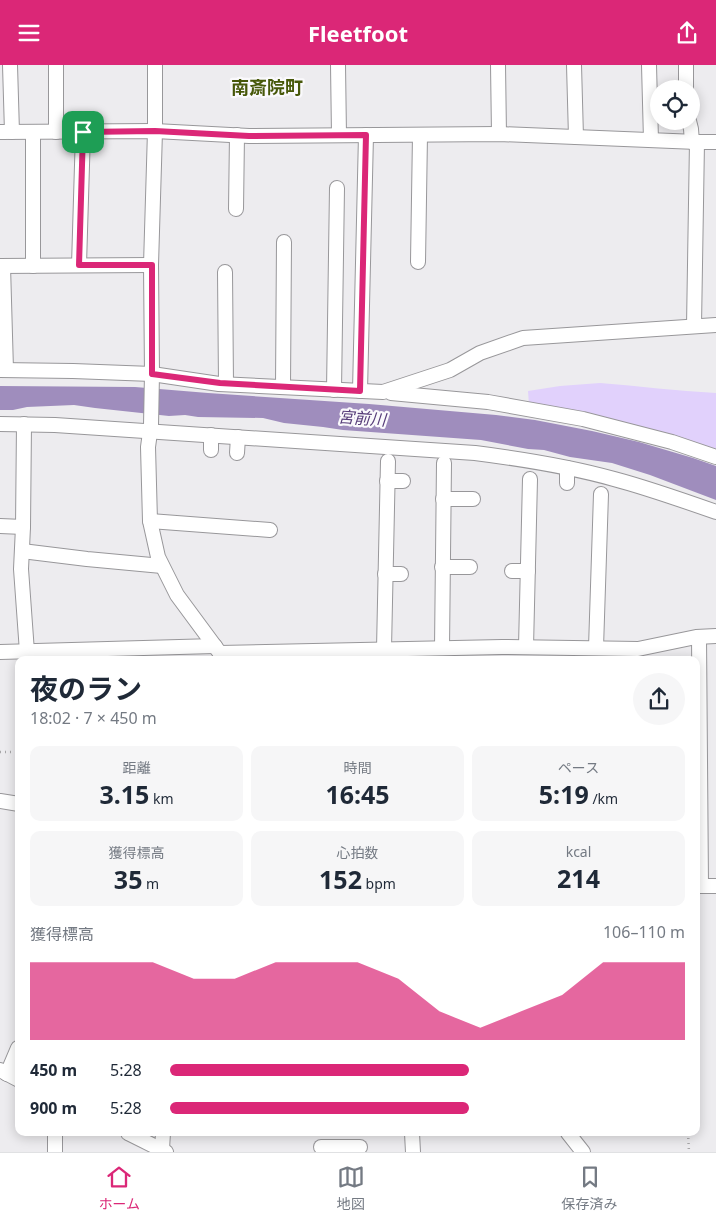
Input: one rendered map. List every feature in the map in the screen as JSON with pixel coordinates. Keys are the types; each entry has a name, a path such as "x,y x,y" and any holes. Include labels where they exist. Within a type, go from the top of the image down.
{"street":[{"path":"10,65 6,132 155,131 237,135 499,134 716,142"},
{"path":"56,65 56,132"},
{"path":"155,65 152,377 148,447 150,521 158,557 177,595 220,653"},
{"path":"338,65 339,135"},
{"path":"498,65 499,134"},
{"path":"574,65 576,137"},
{"path":"649,65 651,140"},
{"path":"686,65 686,80"},
{"path":"692,130 695,142 694,326"},
{"path":"34,132 34,266"},
{"path":"79,265 83,132"},
{"path":"236,209 237,135"},
{"path":"360,391 366,135"},
{"path":"418,262 420,135"},
{"path":"334,390 337,188"},
{"path":"283,387 284,242"},
{"path":"152,265 2,266 3,370 73,371 226,384 383,392 488,402 583,419 672,442 716,457"},
{"path":"225,273 226,384"},
{"path":"383,392 450,370 480,353 523,338 716,325"},
{"path":"0,424 150,428 211,435 475,453 519,459 614,479 716,512"},
{"path":"24,424 21,569 27,651"},
{"path":"211,435 211,451"},
{"path":"237,453 238,437"},
{"path":"384,649 388,461"},
{"path":"442,648 444,463"},
{"path":"567,468 567,483"},
{"path":"522,651 528,571 523,495 530,479"},
{"path":"387,481 403,481"},
{"path":"596,648 601,493"},
{"path":"443,499 474,499"},
{"path":"150,521 270,530"},
{"path":"0,526 23,527"},
{"path":"22,551 162,566"},
{"path":"442,567 470,567"},
{"path":"512,571 528,571"},
{"path":"385,575 401,575"},
{"path":"0,652 27,651 42,655 442,648 572,654 596,648 638,649 646,654 699,637 716,636"},
{"path":"699,637 699,656"},
{"path":"0,801 15,803"},
{"path":"700,886 716,887"},
{"path":"8,1075 15,1056"},
{"path":"55,1136 55,1152"},
{"path":"134,1136 164,1151 163,1136"},
{"path":"412,1136 413,1152"},
{"path":"570,1136 583,1152"},
{"path":"321,1144 360,1147"}],"path":[{"path":"0,752 15,752"},
{"path":"688,1136 689,1152"}],"shaded area":[{"path":"600,383 716,393 716,453 529,405 528,391"}],"water":[{"name":"宮前川","path":"0,386 135,387 369,404 535,420 639,442 716,466 716,500 612,463 481,440 343,430 284,423 263,418 169,416 74,405 0,410"}],"district":[{"name":"南斎院町","path":"267,87"}],"route":[{"path":"155,131 249,136 366,135 360,391 203,382 152,374 152,265 79,265 83,132 155,131"}]}
